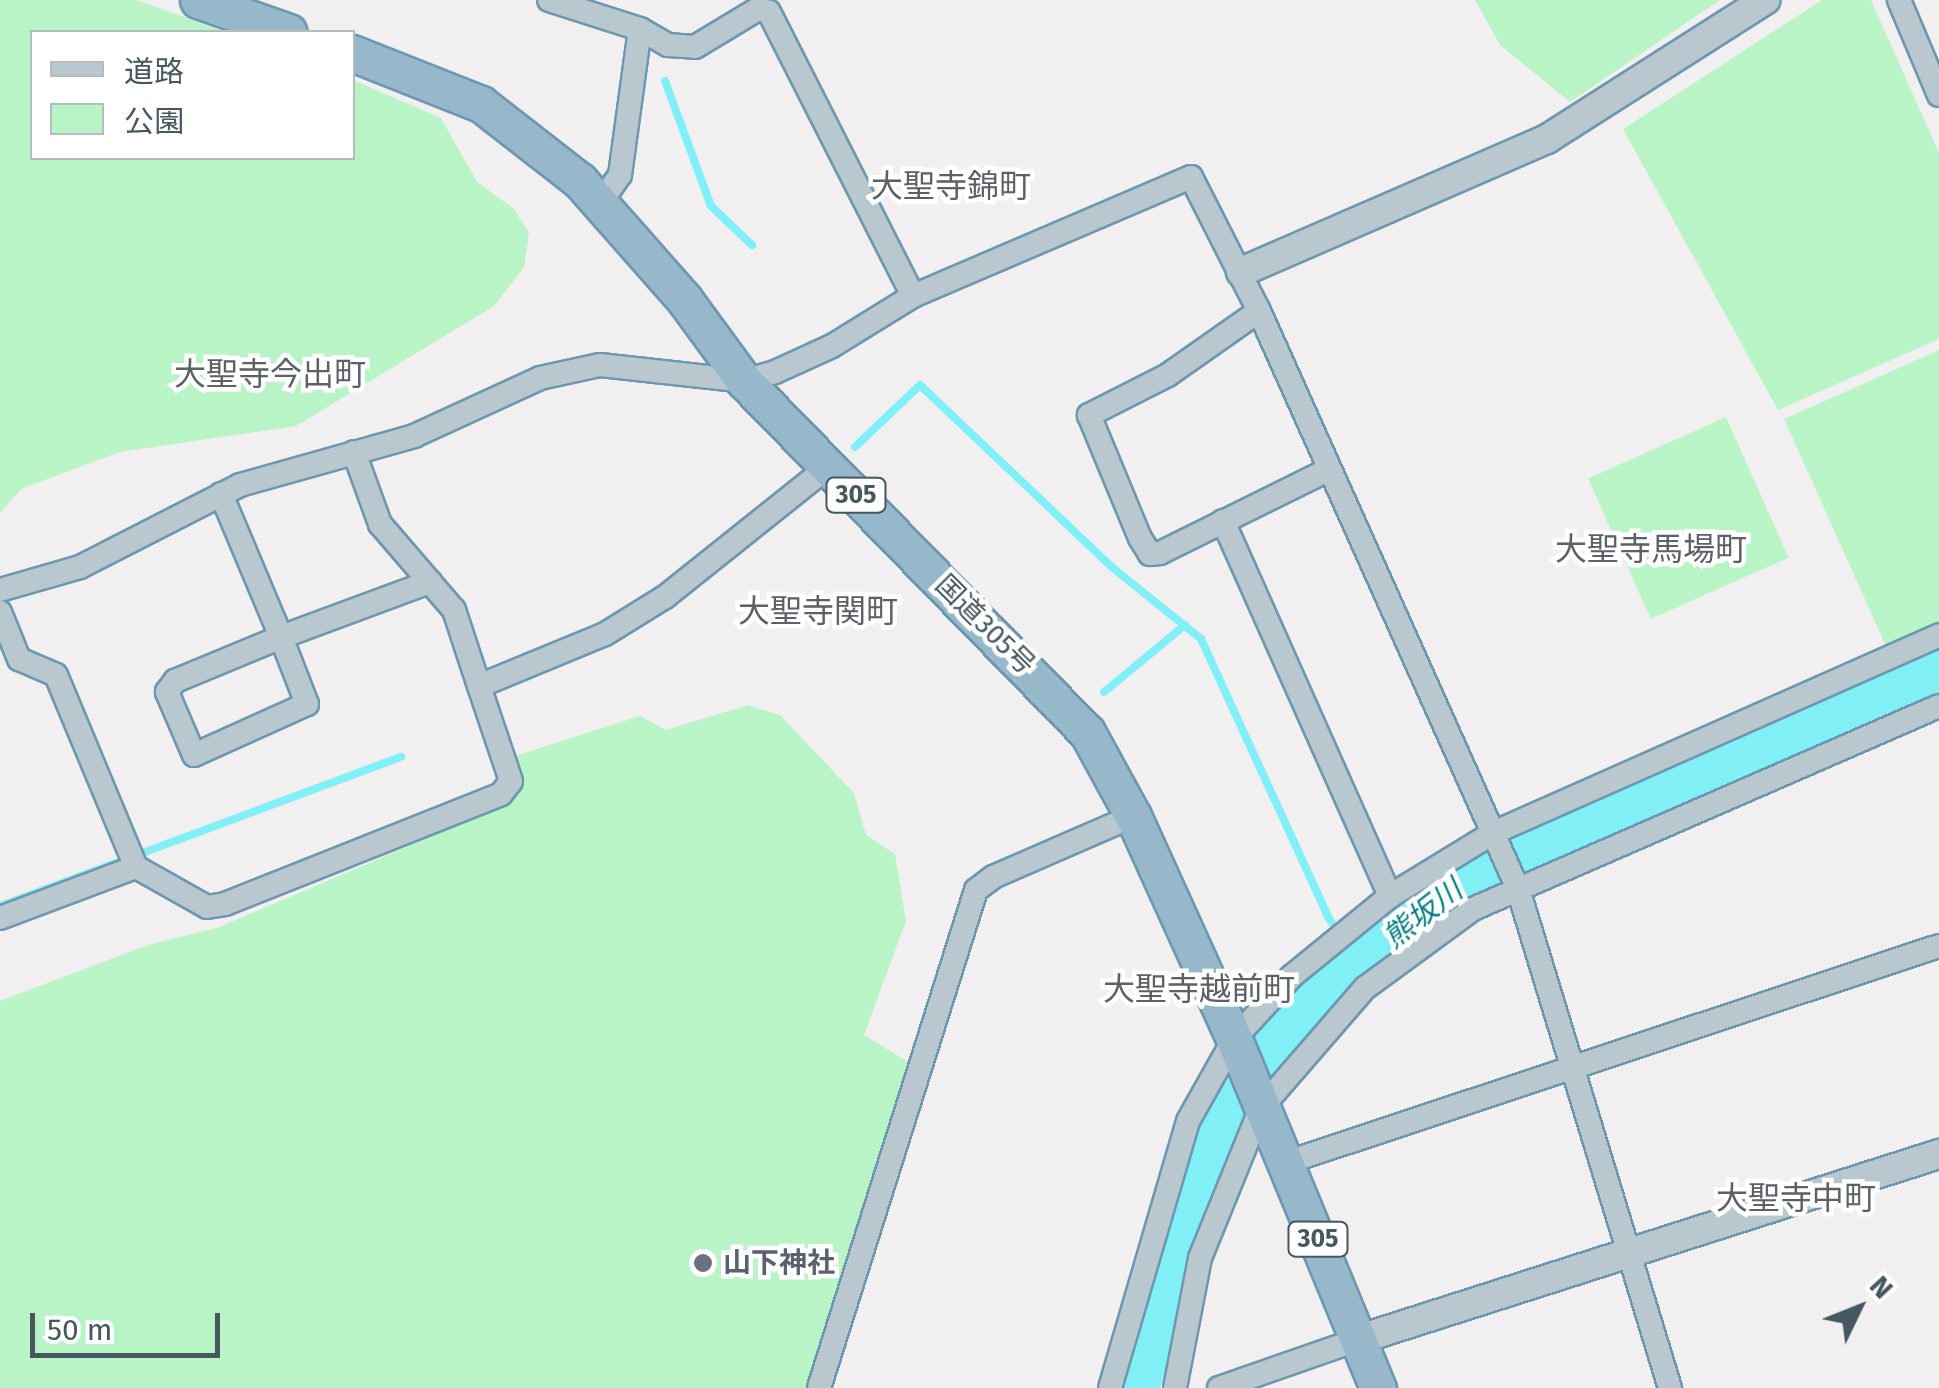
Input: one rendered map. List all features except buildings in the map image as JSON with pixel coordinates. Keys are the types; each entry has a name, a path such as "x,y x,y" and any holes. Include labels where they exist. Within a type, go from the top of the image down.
{"highway":[{"path":"198,0 282,30"},
{"name":"国道305号","path":"355,53 481,104 601,202 744,381 1062,702 1106,761 1133,816 1236,1044 1378,1388"}],"street":[{"path":"549,0 640,28 668,45 695,46 758,8 769,12 913,296"},
{"path":"1241,272 1547,140 1765,0"},
{"path":"1899,0 1939,95"},
{"path":"601,202 620,175 640,28"},
{"path":"0,590 80,566 221,494 414,436 521,385 584,367 744,381 832,346 913,296 1179,178 1197,181 1516,883 1568,1066 1670,1388"},
{"path":"1259,312 1168,375 1089,415 1150,554 1328,470"},
{"path":"0,612 19,659 56,674 136,866 207,907 225,904 501,794 511,781 454,610 380,524 354,452"},
{"path":"479,686 605,634 666,597 828,467"},
{"path":"221,494 282,637 307,704 304,710 194,754 170,686 282,637 430,582"},
{"path":"1223,521 1390,896"},
{"path":"1110,1388 1188,1121 1236,1044 1292,976 1390,896 1494,835 1939,635"},
{"path":"1175,1388 1200,1258 1258,1100 1365,988 1448,924 1516,883 1938,709"},
{"path":"824,1387 976,890 994,877 1133,816"},
{"path":"0,918 136,866"},
{"path":"1285,1163 1939,946"},
{"path":"1219,1388 1360,1338 1628,1257 1939,1154"}],"green space":[{"path":"0,0 137,0 220,30 30,30 30,160 355,160 355,81 441,118 477,182 514,209 529,233 524,267 494,306 296,426 120,452 21,489 0,513"},
{"path":"1475,0 1720,0 1570,102 1500,45"},
{"path":"1822,0 1871,0 1939,153 1939,339 1778,410 1623,129"},
{"path":"1939,350 1939,623 1886,646 1784,419"},
{"path":"1726,417 1789,558 1651,619 1588,478"},
{"path":"748,705 780,715 854,793 866,835 895,854 906,921 864,1035 913,1065 807,1388 0,1388 0,1001 151,944 217,928 507,804 520,782 515,756 640,716 666,730"}],"waterway":[{"path":"665,81 711,206 752,245"},
{"path":"855,447 920,385 1113,568 1201,639 1328,917 1358,962"},
{"path":"1104,692 1185,625"},
{"name":"熊坂川","path":"1136,1388 1208,1147 1239,1087 1308,1004 1467,879 1939,667"},
{"path":"0,906 401,757"}],"place":[{"name":"山下神社","path":"703,1263"}],"district":[{"name":"大聖寺錦町","path":"951,186"},
{"name":"大聖寺今出町","path":"270,374"},
{"name":"大聖寺馬場町","path":"1651,549"},
{"name":"大聖寺関町","path":"818,611"},
{"name":"大聖寺越前町","path":"1199,989"},
{"name":"大聖寺中町","path":"1796,1198"}]}
